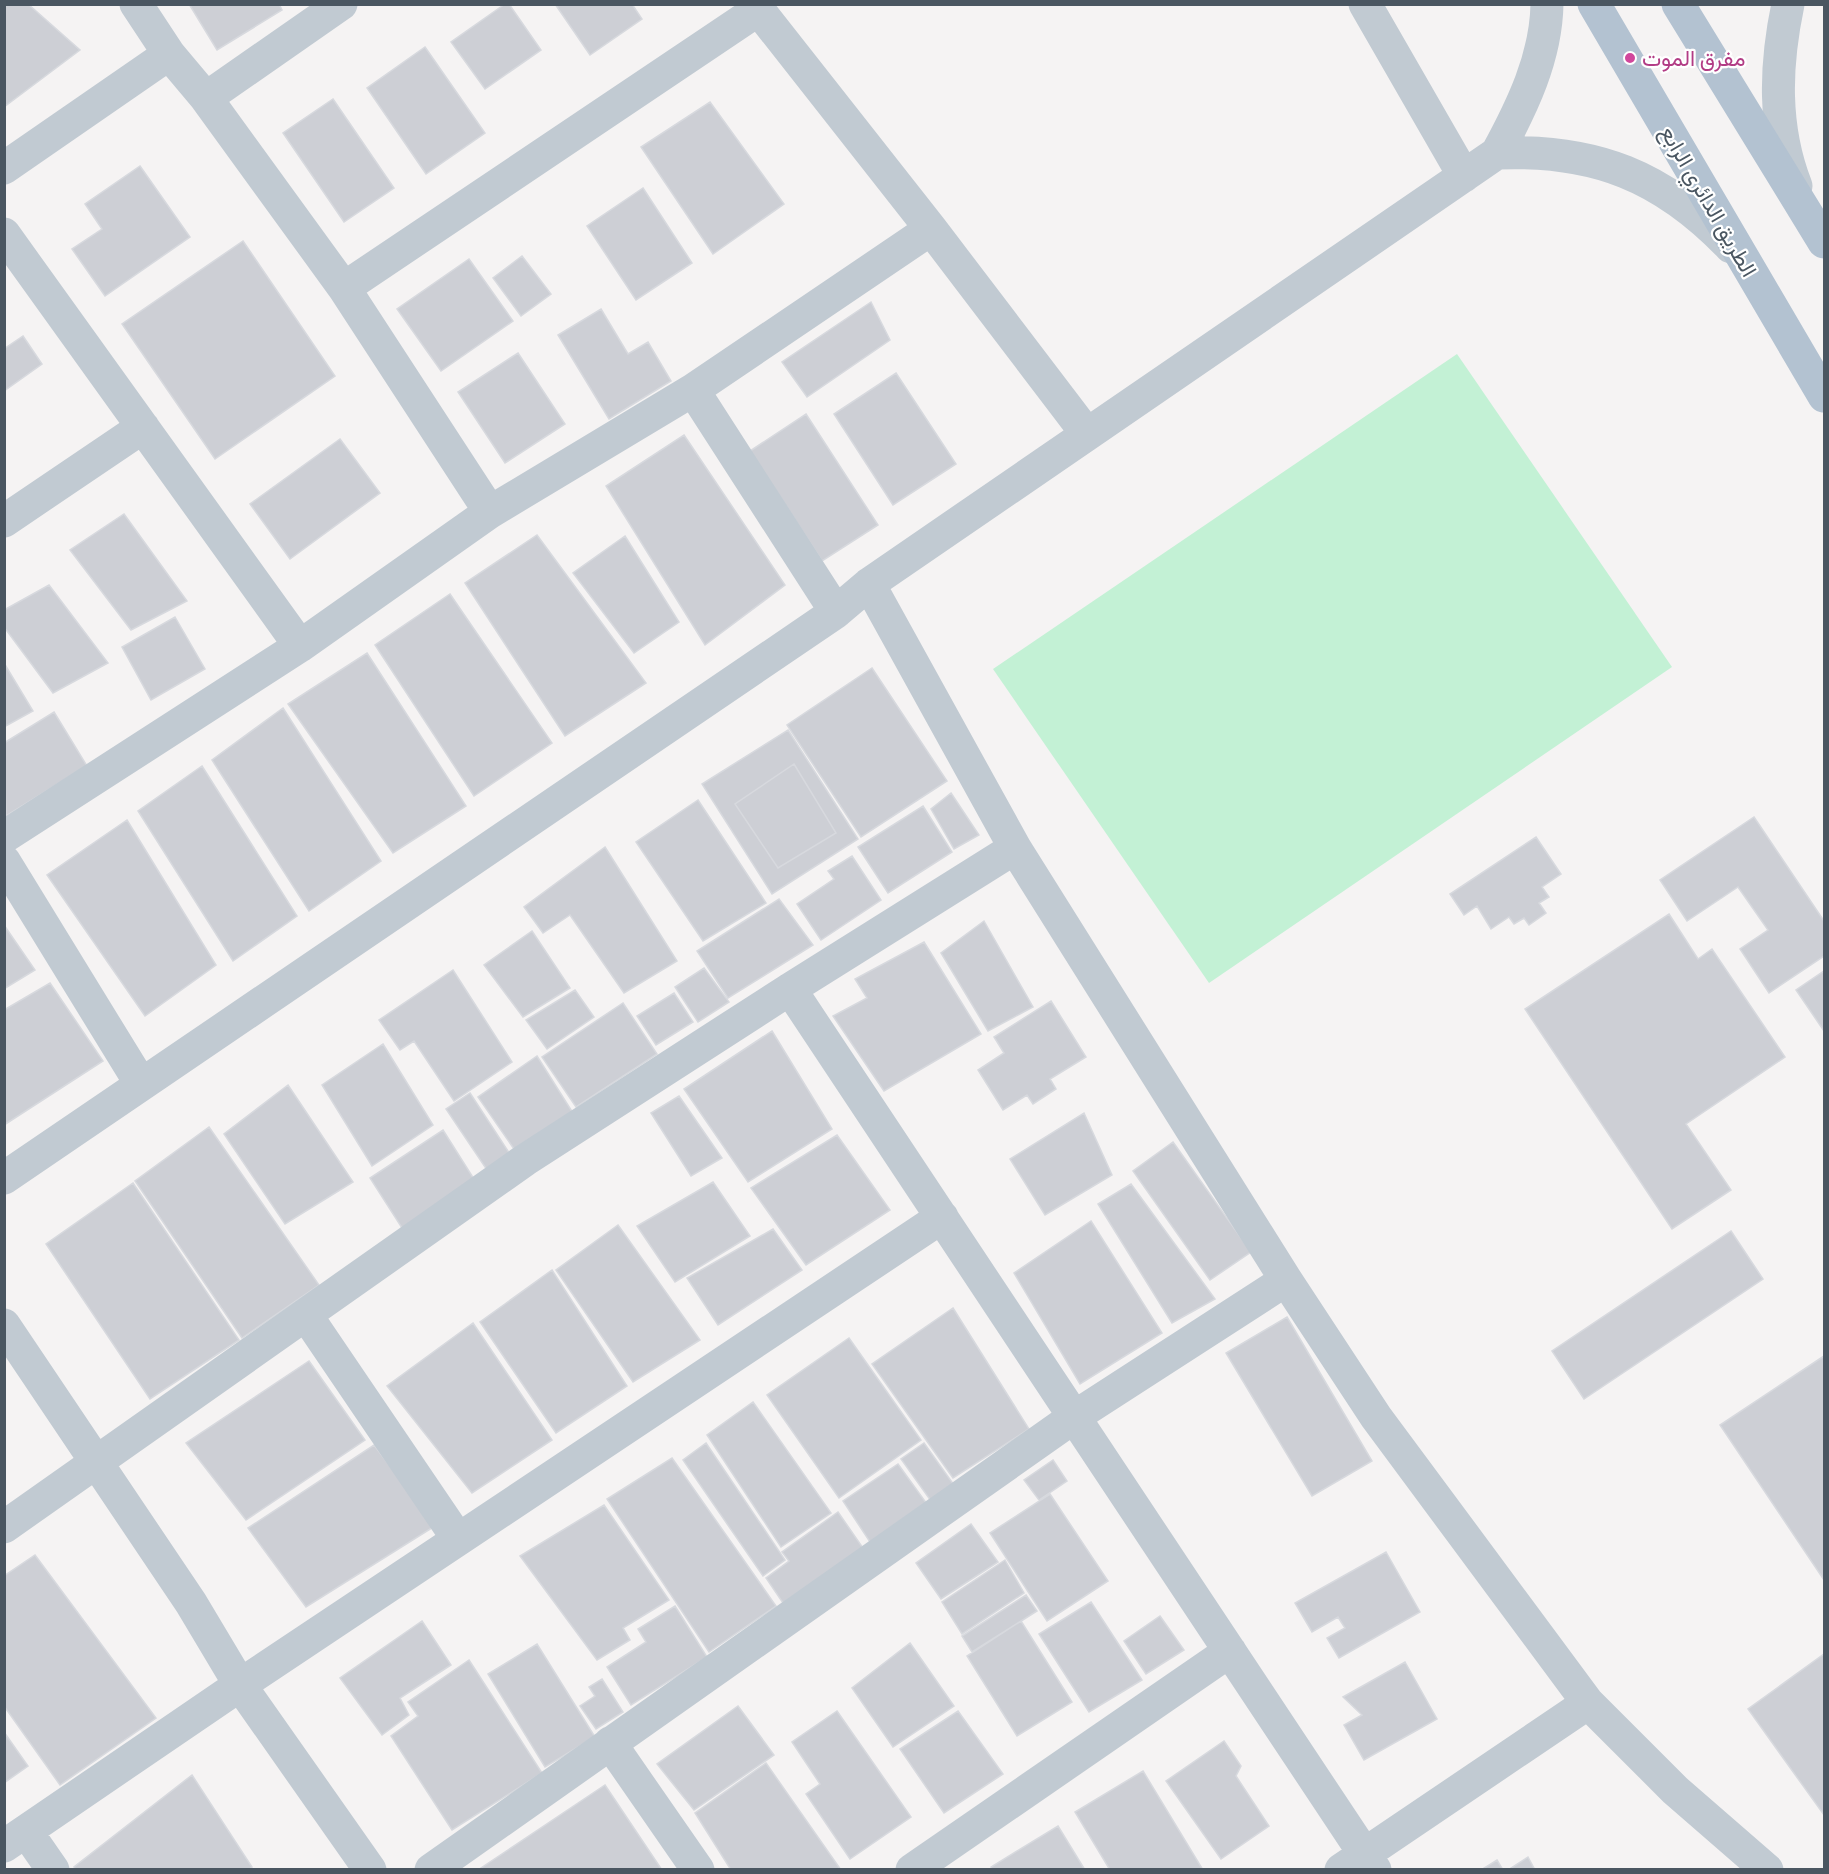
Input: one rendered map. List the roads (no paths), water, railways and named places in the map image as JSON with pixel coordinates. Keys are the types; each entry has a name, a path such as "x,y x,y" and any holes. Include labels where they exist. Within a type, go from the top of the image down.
{"main road":[{"name":"الطريق الدائري الرابع","path":"1594,4 1824,396"},
{"path":"1678,4 1824,242"}],"street":[{"path":"136,4 169,54 206,98 344,288 490,512"},
{"path":"206,98 341,4"},
{"path":"1365,4 1464,176"},
{"path":"4,1178 836,612 869,584 1497,153 1521,109 1538,62 1547,4"},
{"path":"1788,4 1778,72 1778,107 1783,143 1805,210"},
{"path":"344,288 756,7 931,229 1087,434"},
{"path":"4,168 169,54"},
{"path":"1497,153 1540,151 1586,158 1630,173 1671,195 1708,223 1741,256"},
{"path":"4,837 300,646 490,512 693,390 931,229"},
{"path":"4,234 300,646"},
{"path":"693,390 836,612"},
{"path":"4,521 143,428"},
{"path":"869,584 1015,848 1286,1280 1376,1417 1588,1703 1675,1790 1767,1869"},
{"path":"4,1527 525,1160 790,989 1015,848"},
{"path":"4,861 141,1084"},
{"path":"790,989 1230,1651 1360,1864 1588,1703"},
{"path":"53,1869 15,1839 240,1685 942,1217"},
{"path":"431,1869 1074,1417 1286,1280"},
{"path":"306,1315 458,1539"},
{"path":"4,1325 191,1603 240,1685 370,1869"},
{"path":"912,1869 1230,1651"},
{"path":"610,1743 698,1869"}],"place":[{"name":"مفرق الموت","path":"1630,58"}]}
